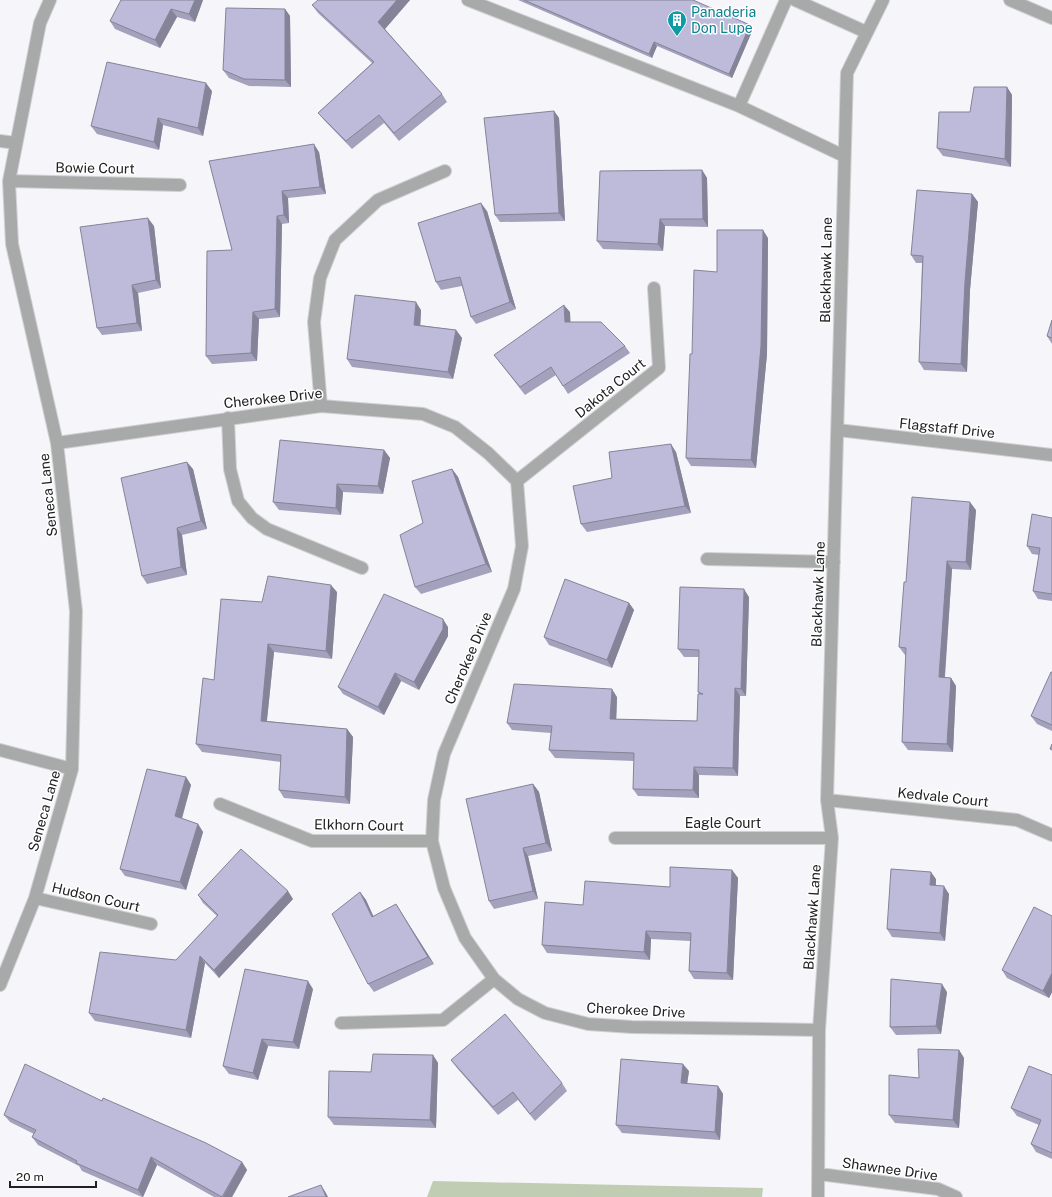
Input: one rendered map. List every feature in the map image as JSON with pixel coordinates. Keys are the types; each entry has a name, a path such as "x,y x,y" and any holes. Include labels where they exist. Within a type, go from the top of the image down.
{"street":[{"name":"Seneca Lane","path":"0,985 35,898 72,769 76,611 57,443 6,243 9,182 16,143 40,23 50,0"},
{"path":"468,0 739,106 844,156"},
{"path":"739,106 786,0"},
{"path":"795,0 866,32"},
{"name":"Blackhawk Lane","path":"818,1197 819,1030 832,838 827,800 847,73 883,0"},
{"path":"1010,0 1052,18"},
{"path":"0,141 16,143"},
{"path":"321,406 314,322 320,278 335,240 378,200 445,171"},
{"name":"Bowie Court","path":"9,182 180,185"},
{"name":"Dakota Court","path":"517,482 659,368 654,288"},
{"name":"Cherokee Drive","path":"57,443 321,406 423,414 455,427 488,453 517,482 522,546 514,590 444,754 434,800 432,841 444,888 464,938 494,979 518,999 545,1013 588,1024 632,1027 819,1030"},
{"path":"228,418 230,469 238,501 252,518 267,529 362,568"},
{"name":"Flagstaff Drive","path":"838,430 1052,455"},
{"path":"707,559 834,562"},
{"path":"0,750 72,769"},
{"name":"Kedvale Court","path":"827,800 1017,820 1052,836"},
{"name":"Elkhorn Court","path":"220,804 312,841 432,841"},
{"name":"Eagle Court","path":"615,838 832,838"},
{"name":"Hudson Court","path":"35,898 151,924"},
{"path":"341,1023 443,1020 494,979"},
{"name":"Shawnee Drive","path":"819,1174 938,1189 956,1197"}],"green space":[{"path":"433,1181 763,1188 762,1197 427,1197"}],"building":[{"path":"121,0 195,0 189,14 171,9 155,40 110,21"},
{"path":"318,0 397,0 378,22 442,94 394,133 379,115 346,141 318,113 374,62 312,5"},
{"name":"Panaderia Don Lupe","path":"524,0 693,0 750,25 729,74 654,42 649,54"},
{"path":"226,8 285,9 285,80 244,79 223,70"},
{"path":"107,62 206,83 198,128 158,118 154,142 91,126"},
{"path":"974,87 1007,87 1005,159 937,148 939,112 970,112"},
{"path":"554,111 559,213 495,215 484,118"},
{"path":"314,144 320,187 282,191 284,215 277,216 275,309 253,312 251,353 206,356 207,251 232,250 209,161"},
{"path":"702,170 703,219 660,219 658,244 597,241 600,171"},
{"path":"917,190 972,194 965,282 961,364 919,362 923,256 911,255"},
{"path":"481,203 510,302 471,317 460,277 436,282 418,223"},
{"path":"148,218 156,280 132,285 137,323 97,328 80,227"},
{"path":"717,230 763,230 761,346 751,460 686,458 690,354 692,354 694,270 717,272"},
{"path":"355,295 416,302 414,325 456,330 448,372 347,359"},
{"path":"564,305 565,322 601,322 625,346 563,386 551,367 520,387 494,355"},
{"path":"1052,320 1052,338 1047,336"},
{"path":"280,440 384,450 378,486 337,484 336,508 273,502"},
{"path":"671,444 685,506 581,524 573,486 612,478 609,452"},
{"path":"187,462 201,521 177,528 181,567 142,576 121,478"},
{"path":"452,469 486,564 415,587 400,535 423,523 412,481"},
{"path":"912,497 970,502 966,562 947,561 939,677 951,678 947,744 902,742 906,648 899,647 904,582 906,582"},
{"path":"1032,514 1052,518 1052,594 1033,591 1040,548 1027,546"},
{"path":"268,576 331,585 326,651 268,644 261,721 347,729 345,797 279,790 281,755 196,744 203,678 214,680 221,599 262,602"},
{"path":"565,579 629,603 607,660 544,637"},
{"path":"680,587 744,589 741,689 735,688 733,768 694,767 693,790 633,789 634,753 549,750 552,726 507,723 514,684 612,689 610,719 697,721 698,694 703,694 698,692 699,650 678,649"},
{"path":"384,594 443,619 443,629 414,682 395,673 378,707 338,687"},
{"path":"1052,672 1052,725 1031,716"},
{"path":"147,769 186,777 175,816 198,824 180,882 120,869"},
{"path":"533,784 546,843 523,848 533,891 489,901 466,799"},
{"path":"241,849 288,891 214,970 200,956 186,1030 89,1013 100,952 176,960 218,915 198,895"},
{"path":"670,867 732,870 727,973 689,971 691,933 646,931 644,952 542,945 545,902 583,905 585,881 670,887"},
{"path":"891,869 931,872 930,885 944,886 940,933 887,929"},
{"path":"360,892 372,917 396,904 428,957 368,984 332,914"},
{"path":"1034,907 1052,916 1052,973 1043,991 1002,970"},
{"path":"245,969 308,981 293,1042 262,1039 253,1073 223,1066"},
{"path":"891,979 942,984 936,1026 890,1027"},
{"path":"505,1014 562,1083 530,1114 513,1092 493,1107 451,1060"},
{"path":"918,1049 959,1050 953,1120 889,1115 889,1075 919,1078"},
{"path":"373,1054 433,1055 430,1120 328,1117 329,1071 371,1072"},
{"path":"621,1059 683,1064 681,1083 718,1086 715,1132 616,1125"},
{"path":"25,1064 102,1101 103,1098 206,1143 242,1162 222,1197 151,1157 138,1190 76,1163 77,1161 32,1137 36,1130 4,1115"},
{"path":"1029,1066 1052,1075 1052,1153 1031,1144 1041,1120 1011,1108"},
{"path":"321,1185 326,1197 288,1197"}],"place":[{"name":"Panaderia Don Lupe","path":"677,37"}]}
